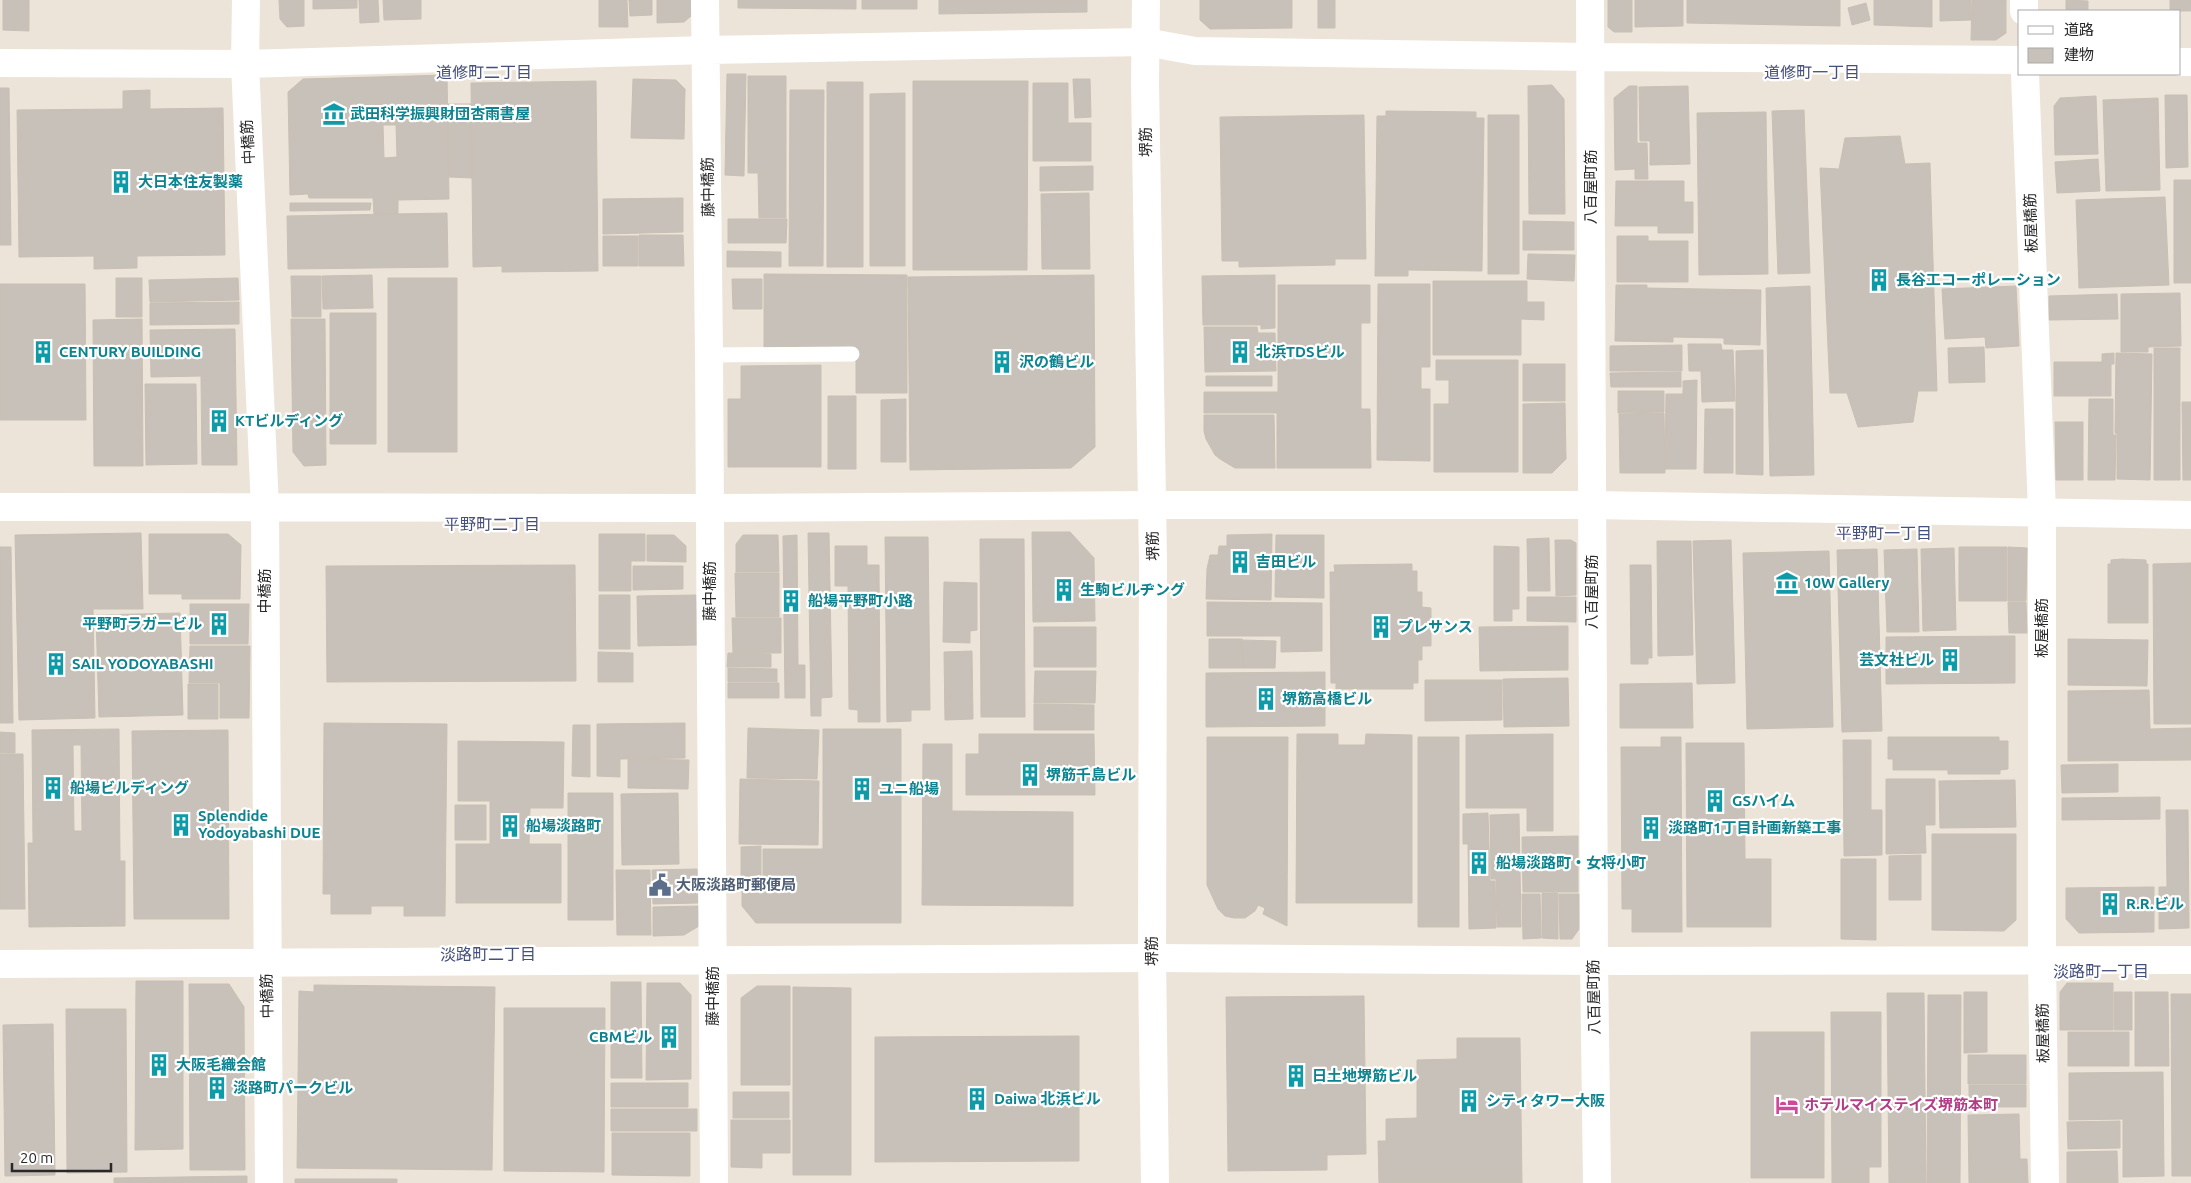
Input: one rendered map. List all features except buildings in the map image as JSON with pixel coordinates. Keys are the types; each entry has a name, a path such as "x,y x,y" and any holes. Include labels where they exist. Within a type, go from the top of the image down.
{"street":[{"name":"中橋筋","path":"246,0 245,64 265,508 269,1183"},
{"name":"藤中橋筋","path":"705,0 714,1183"},
{"name":"堺筋","path":"1146,0 1145,42 1153,561 1152,958 1155,1183"},
{"name":"八百屋町筋","path":"1590,0 1594,961 1597,1183"},
{"path":"0,63 245,64 706,50 1145,42 1195,51 1590,57 2018,60"},
{"name":"板屋橋筋","path":"2025,75 2042,512 2042,960 2045,1183"},
{"path":"0,507 710,508 1151,504 1592,505 2191,515"},
{"path":"0,964 1152,958 1594,961 2191,960"}],"lane":[{"path":"709,355 852,354"}],"place":[{"name":"武田科学振興財団杏雨書屋","path":"334,114"},
{"name":"大日本住友製薬","path":"121,182"},
{"name":"長谷工コーポレーション","path":"1879,280"},
{"name":"CENTURY BUILDING","path":"43,352"},
{"name":"北浜TDSビル","path":"1240,352"},
{"name":"沢の鶴ビル","path":"1002,362"},
{"name":"KTビルディング","path":"219,421"},
{"name":"吉田ビル","path":"1240,562"},
{"name":"10W Gallery","path":"1787,583"},
{"name":"生駒ビルヂング","path":"1064,590"},
{"name":"船場平野町小路","path":"791,601"},
{"name":"平野町ラガービル","path":"219,624"},
{"name":"プレサンス","path":"1381,627"},
{"name":"芸文社ビル","path":"1950,660"},
{"name":"SAIL YODOYABASHI","path":"56,664"},
{"name":"堺筋高橋ビル","path":"1266,699"},
{"name":"堺筋千島ビル","path":"1030,775"},
{"name":"船場ビルディング","path":"53,788"},
{"name":"ユニ船場","path":"862,789"},
{"name":"GSハイム","path":"1715,801"},
{"name":"Splendide Yodoyabashi DUE","path":"181,825"},
{"name":"船場淡路町","path":"510,826"},
{"name":"淡路町1丁目計画新築工事","path":"1651,828"},
{"name":"船場淡路町・女将小町","path":"1479,863"},
{"name":"大阪淡路町郵便局","path":"660,885"},
{"name":"R.R.ビル","path":"2110,904"},
{"name":"CBMビル","path":"669,1037"},
{"name":"大阪毛織会館","path":"159,1065"},
{"name":"日土地堺筋ビル","path":"1296,1076"},
{"name":"淡路町パークビル","path":"217,1088"},
{"name":"Daiwa 北浜ビル","path":"977,1099"},
{"name":"シティタワー大阪","path":"1469,1101"},
{"name":"ホテルマイステイズ堺筋本町","path":"1787,1105"}],"district":[{"name":"道修町二丁目","path":"484,72"},
{"name":"道修町一丁目","path":"1812,72"},
{"name":"平野町二丁目","path":"492,524"},
{"name":"平野町一丁目","path":"1884,533"},
{"name":"淡路町二丁目","path":"488,954"},
{"name":"淡路町一丁目","path":"2101,971"}]}
